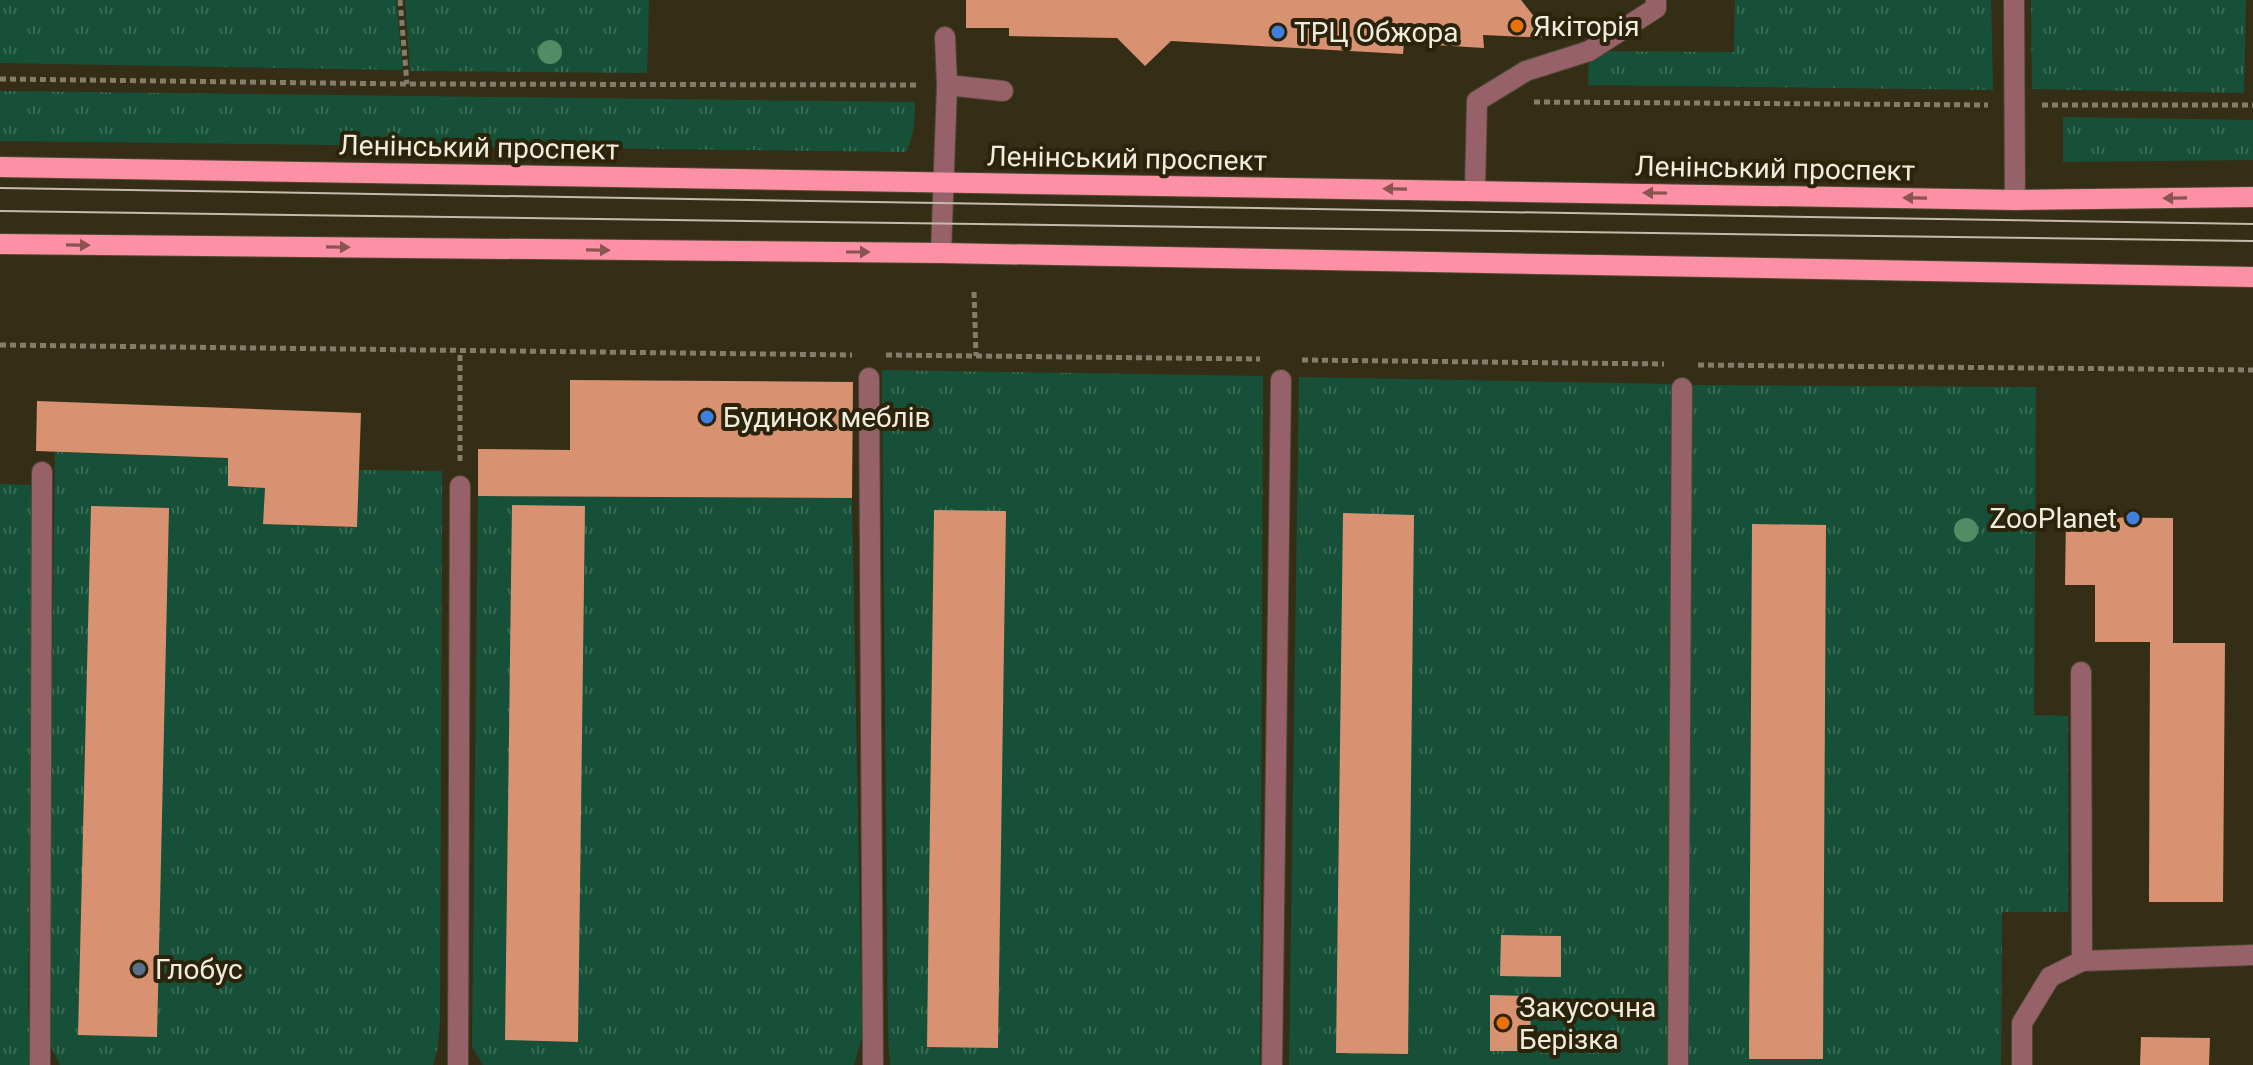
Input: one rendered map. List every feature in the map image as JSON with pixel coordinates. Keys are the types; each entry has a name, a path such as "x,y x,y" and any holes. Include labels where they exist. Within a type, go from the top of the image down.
{"main road":[{"name":"Ленінський проспект","path":"0,167 2015,200 2253,197"},
{"path":"0,244 941,253 2253,277"}],"street":[{"path":"1475,190 1477,101 1526,71 1589,51 1656,8 1656,0"},
{"path":"2014,0 2015,200"},
{"path":"941,253 947,85 945,37"},
{"path":"947,85 1003,91"},
{"path":"869,378 873,1065"},
{"path":"1272,1065 1281,380"},
{"path":"1678,1065 1682,388"},
{"path":"40,1065 42,472"},
{"path":"458,1065 460,486"},
{"path":"2081,672 2082,961"},
{"path":"2022,1065 2022,1023 2050,977 2082,961 2253,955"}],"path":[{"path":"400,0 407,84"},
{"path":"0,79 407,84 947,85"},
{"path":"1477,101 2253,105"},
{"path":"974,292 976,356"},
{"path":"0,345 854,355"},
{"path":"460,350 460,486"},
{"path":"885,355 1266,359"},
{"path":"1296,359 1666,364"},
{"path":"1697,365 2253,370"}],"green space":[{"path":"0,0 396,0 403,70 0,63"},
{"path":"405,0 649,0 647,73 410,71"},
{"path":"1735,0 1991,0 1993,90 1588,85 1589,51 1734,52"},
{"path":"2031,0 2246,0 2244,93 2032,89"},
{"path":"0,91 915,102 915,108 906,152 0,141"},
{"path":"2063,117 2253,120 2253,160 2063,162"},
{"path":"882,370 1263,376 1260,1065 890,1065"},
{"path":"1299,377 1671,384 1667,1065 1289,1065"},
{"path":"1692,385 2036,387 2034,715 2068,716 2068,912 2002,912 2001,1065 1689,1065"},
{"path":"55,452 228,458 228,486 265,488 263,523 357,527 359,470 442,471 440,1022 433,1065 60,1065 48,1040"},
{"path":"0,484 34,485 28,1003 32,1065 0,1065"},
{"path":"478,496 852,498 862,1037 854,1065 483,1065 472,1046"}],"building":[{"name":"ТРЦ Обжора","path":"966,0 1521,0 1551,38 1483,35 1484,48 1404,43 1403,54 1171,41 1145,66 1117,38 1009,36 1009,28 966,28"},
{"path":"570,380 853,382 852,498 478,496 478,449 570,450"},
{"path":"37,401 361,413 357,527 263,524 265,488 228,486 228,458 36,451"},
{"path":"512,505 585,506 578,1042 505,1040"},
{"path":"91,506 169,508 157,1037 78,1035"},
{"path":"934,510 1006,511 998,1048 927,1047"},
{"path":"1343,513 1414,515 1408,1054 1336,1053"},
{"path":"2066,517 2173,518 2173,643 2225,643 2223,902 2149,902 2150,642 2095,642 2095,585 2065,585"},
{"path":"1752,524 1826,525 1823,1059 1749,1059"},
{"path":"1501,935 1561,936 1561,977 1500,976"},
{"path":"1490,995 1531,996 1530,1051 1490,1051"},
{"path":"2141,1037 2210,1038 2209,1065 2140,1065"}],"tram line":[{"path":"0,188 2253,224"},
{"path":"0,211 2253,241"}],"place":[{"name":"Якіторія","path":"1517,26"},
{"name":"ТРЦ Обжора","path":"1278,32"},
{"name":"Будинок меблів","path":"707,417"},
{"name":"ZooPlanet","path":"2133,518"},
{"name":"Глобус","path":"139,969"},
{"name":"Закусочна Берізка","path":"1503,1023"}]}
